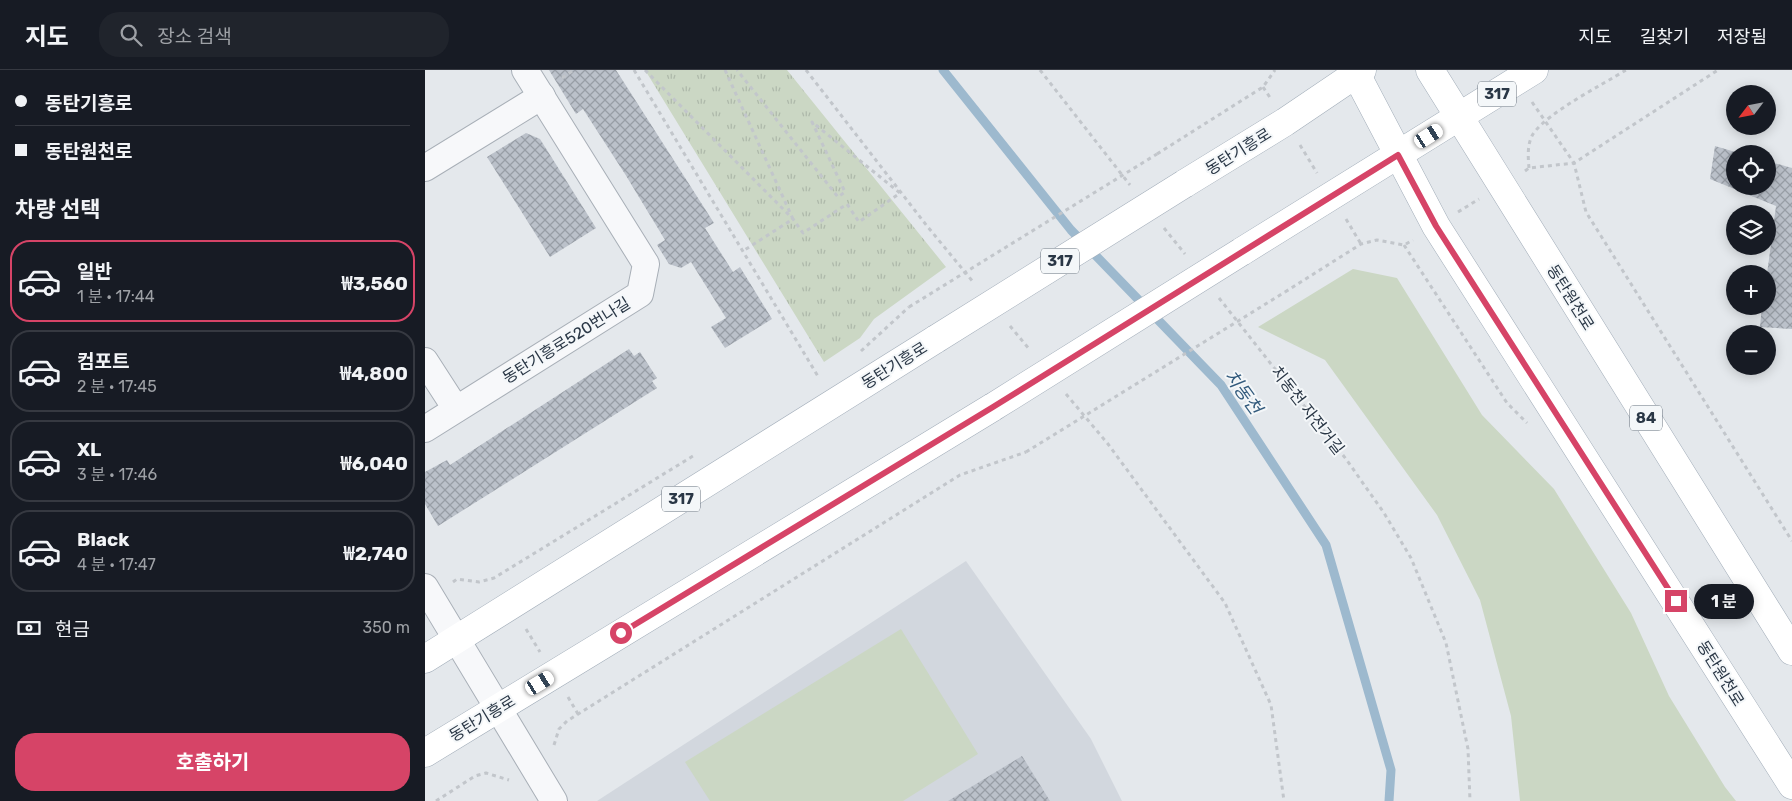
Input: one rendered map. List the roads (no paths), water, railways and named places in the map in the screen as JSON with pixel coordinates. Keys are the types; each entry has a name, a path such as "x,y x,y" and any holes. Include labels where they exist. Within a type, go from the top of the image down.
{"main road":[{"name":"동탄원천로","path":"1430,70 1792,651"},
{"name":"동탄기흥로","path":"425,753 993,407 1534,70"},
{"name":"동탄원천로","path":"1357,71 1398,155 1436,226 1792,785"},
{"name":"동탄기흥로","path":"425,659 1285,122 1357,71"}],"street":[{"name":"동탄기흥로520번나길","path":"425,429 640,294 646,264 525,70"},
{"path":"425,168 542,96"},
{"path":"425,361 456,409"},
{"path":"425,587 554,801"}],"waterway":[{"name":"치동천","path":"943,70 1071,230 1221,385 1326,545 1391,770 1389,801"}]}
